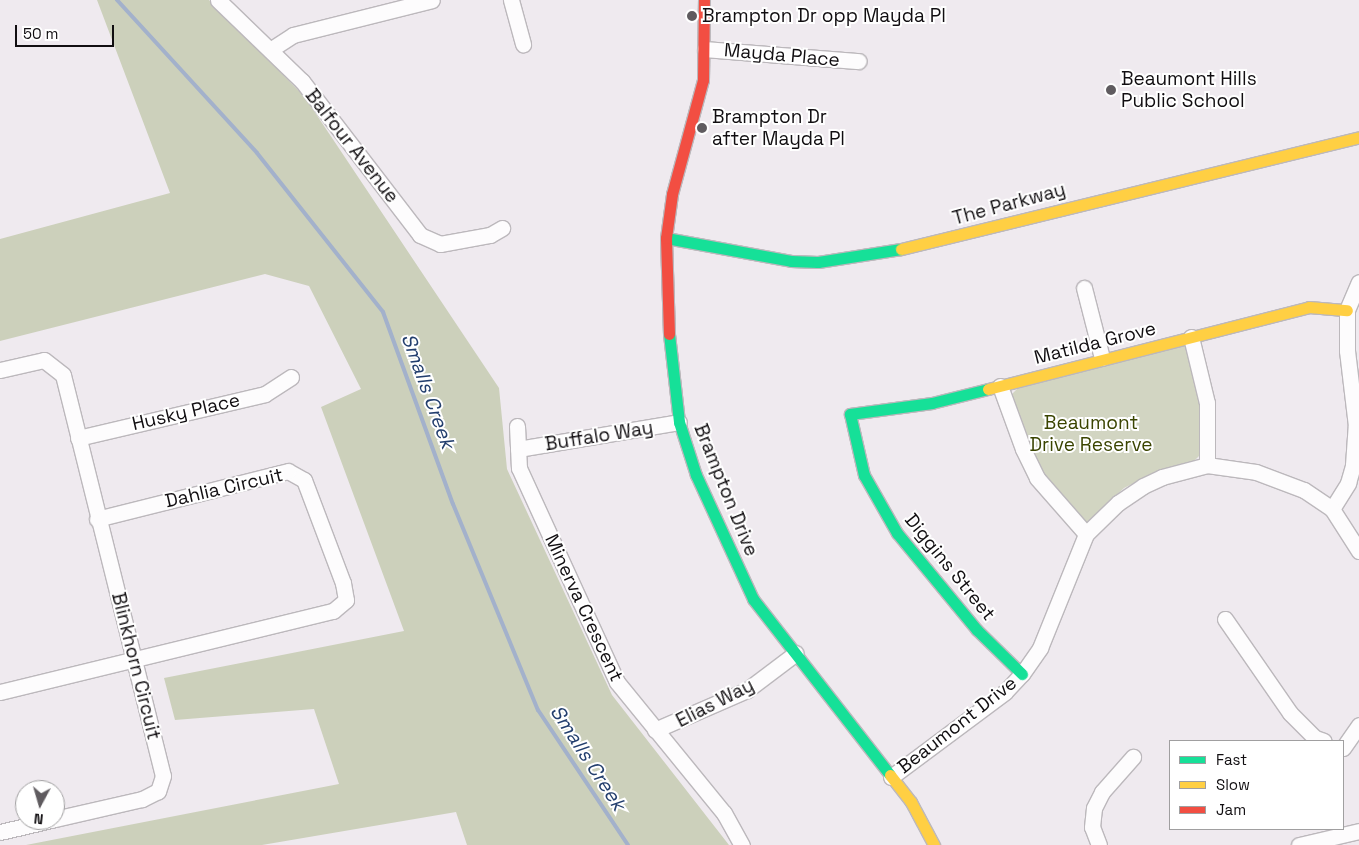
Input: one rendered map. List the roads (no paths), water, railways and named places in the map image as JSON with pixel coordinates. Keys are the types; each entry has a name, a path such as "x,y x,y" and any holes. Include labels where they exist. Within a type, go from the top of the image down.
{"street":[{"name":"Balfour Avenue","path":"218,0 302,81 420,235 440,244 490,235 502,228"},
{"path":"270,50 294,35 432,0"},
{"path":"511,0 522,44"},
{"name":"Brampton Drive","path":"704,0 705,49 701,95 672,194 666,238 668,323 679,422 696,474 753,599 911,802 934,845"},
{"name":"Mayda Place","path":"705,49 859,61"},
{"name":"The Parkway","path":"666,238 792,261 818,262 874,255 1359,136"},
{"path":"1332,509 1348,483 1355,442 1347,351 1348,310 1359,282"},
{"path":"1084,288 1102,358"},
{"name":"Matilda Grove","path":"850,414 932,403 1102,358 1309,307 1348,310"},
{"path":"1191,337 1207,403 1207,466"},
{"name":"Blinkhorn Circuit","path":"0,370 44,360 63,375 97,519 135,657 163,776 158,791 142,799 65,817"},
{"name":"Husky Place","path":"78,438 265,394 290,377"},
{"path":"1000,386 1023,449 1037,478 1086,534"},
{"name":"Diggins Street","path":"850,414 864,475 897,533 977,630 1022,674"},
{"name":"Buffalo Way","path":"518,448 679,422"},
{"name":"Minerva Crescent","path":"517,426 519,468 524,481 617,682 724,813 742,845"},
{"name":"Beaumont Drive","path":"891,777 1005,692 1022,674 1040,648 1086,534 1118,502 1143,486 1162,477 1207,466 1232,467 1282,481 1332,509 1359,551"},
{"name":"Dahlia Circuit","path":"97,519 288,471 304,480 343,583 346,600 333,611 135,657"},
{"path":"1225,619 1290,713 1315,738 1321,740"},
{"name":"Elias Way","path":"655,730 747,690 796,653"},
{"path":"0,692 135,657"},
{"path":"1344,747 1359,725"},
{"path":"1099,845 1092,827 1094,808 1102,792 1134,757"},
{"path":"0,832 15,828"},
{"path":"1299,845 1342,831 1359,831"}],"waterway":[{"name":"Smalls Creek","path":"117,0 257,153 383,312 453,504 538,710 628,845"}],"place":[{"name":"Brampton Dr opp Mayda Pl","path":"692,16"},
{"name":"Beaumont Hills Public School","path":"1111,90"},
{"name":"Brampton Dr after Mayda Pl","path":"702,128"}],"park label":[{"name":"Beaumont Drive Reserve","path":"1091,434"}]}
